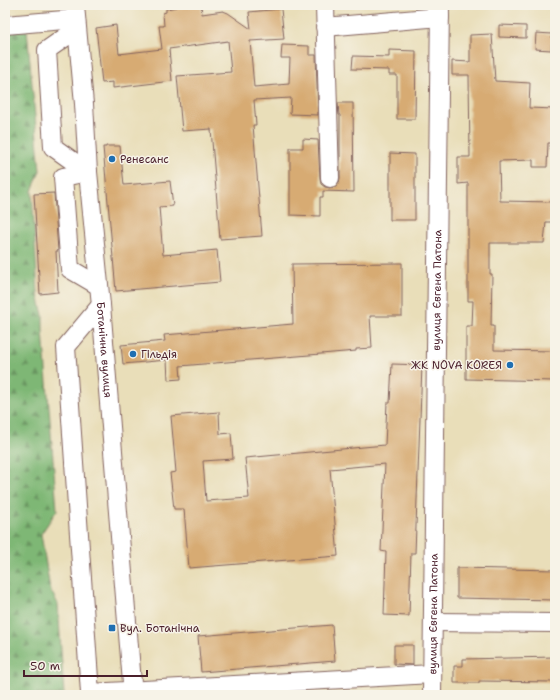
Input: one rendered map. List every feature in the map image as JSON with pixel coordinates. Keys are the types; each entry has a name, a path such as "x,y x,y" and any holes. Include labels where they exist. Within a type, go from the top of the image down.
{"street":[{"path":"325,5 330,178"},
{"path":"325,27 440,11"},
{"name":"вулиця Євгена Патона","path":"432,695 440,11"},
{"path":"5,25 76,18"},
{"path":"76,18 47,50 53,147 88,172"},
{"name":"Ботанічна вулиця","path":"76,18 133,693"},
{"path":"88,172 63,177 70,269 99,286"},
{"path":"101,305 66,347 90,692 133,693 432,674"},
{"path":"433,622 555,623"}],"green space":[{"path":"27,30 40,171 32,191 38,295 43,315 57,510 41,534 50,589 58,604 64,695 6,695 5,679 5,32"}],"building":[{"path":"177,5 201,5 202,14 223,11 251,29 249,12 281,9 284,39 250,41 254,87 289,84 290,58 281,58 282,45 309,46 309,55 316,55 318,115 290,114 291,98 254,100 256,125 253,125 262,236 220,239 211,129 182,131 177,76 231,72 228,41 169,49 172,81 113,88 113,82 102,83 96,28 116,25 119,54 162,49 159,26 164,26 163,13 166,12 166,9 177,7"},
{"path":"499,25 526,26 526,38 499,37"},
{"path":"536,33 552,34 551,50 535,49"},
{"path":"492,34 495,81 530,83 529,108 554,109 555,122 555,143 548,143 547,167 533,167 533,160 499,161 500,201 555,202 555,222 546,222 544,243 490,243 490,274 492,274 491,326 494,326 494,350 555,351 555,381 466,379 466,326 472,326 473,301 468,301 468,183 458,184 458,157 470,157 469,75 452,75 452,61 470,62 470,35"},
{"path":"389,50 416,51 415,119 397,119 397,75 389,75 389,70 352,69 353,56 389,57"},
{"path":"338,103 353,103 354,192 323,191 323,197 320,197 320,216 290,215 290,148 303,148 303,139 318,140 321,184 325,187 331,188 336,187 339,183 340,115"},
{"path":"120,146 124,185 170,181 173,206 159,207 163,255 217,250 220,282 116,291 103,147"},
{"path":"390,153 415,154 415,220 390,220"},
{"path":"54,193 58,251 56,251 58,292 40,294 34,194"},
{"path":"402,263 402,316 370,316 372,348 356,349 356,351 180,366 181,379 168,380 167,360 123,364 121,345 165,341 164,335 293,324 292,264"},
{"path":"392,364 422,365 415,553 411,553 409,616 384,615 386,552 381,551 385,464 330,469 338,556 189,568 184,509 174,509 170,473 176,472 171,416 219,412 220,434 231,433 233,459 203,461 206,501 249,498 245,458 385,445 387,403 390,403"},
{"path":"457,568 555,570 555,600 457,598"},
{"path":"332,625 335,661 201,672 198,636"},
{"path":"394,645 413,645 413,665 394,664"},
{"path":"555,657 555,682 479,681 479,683 454,683 454,666 463,666 463,659"}],"place":[{"name":"Ренесанс","path":"112,159"},
{"name":"Гільдія","path":"133,354"},
{"name":"ЖК NOVA KOREЯ","path":"510,365"},
{"name":"Вул. Ботанічна","path":"112,628"}]}
